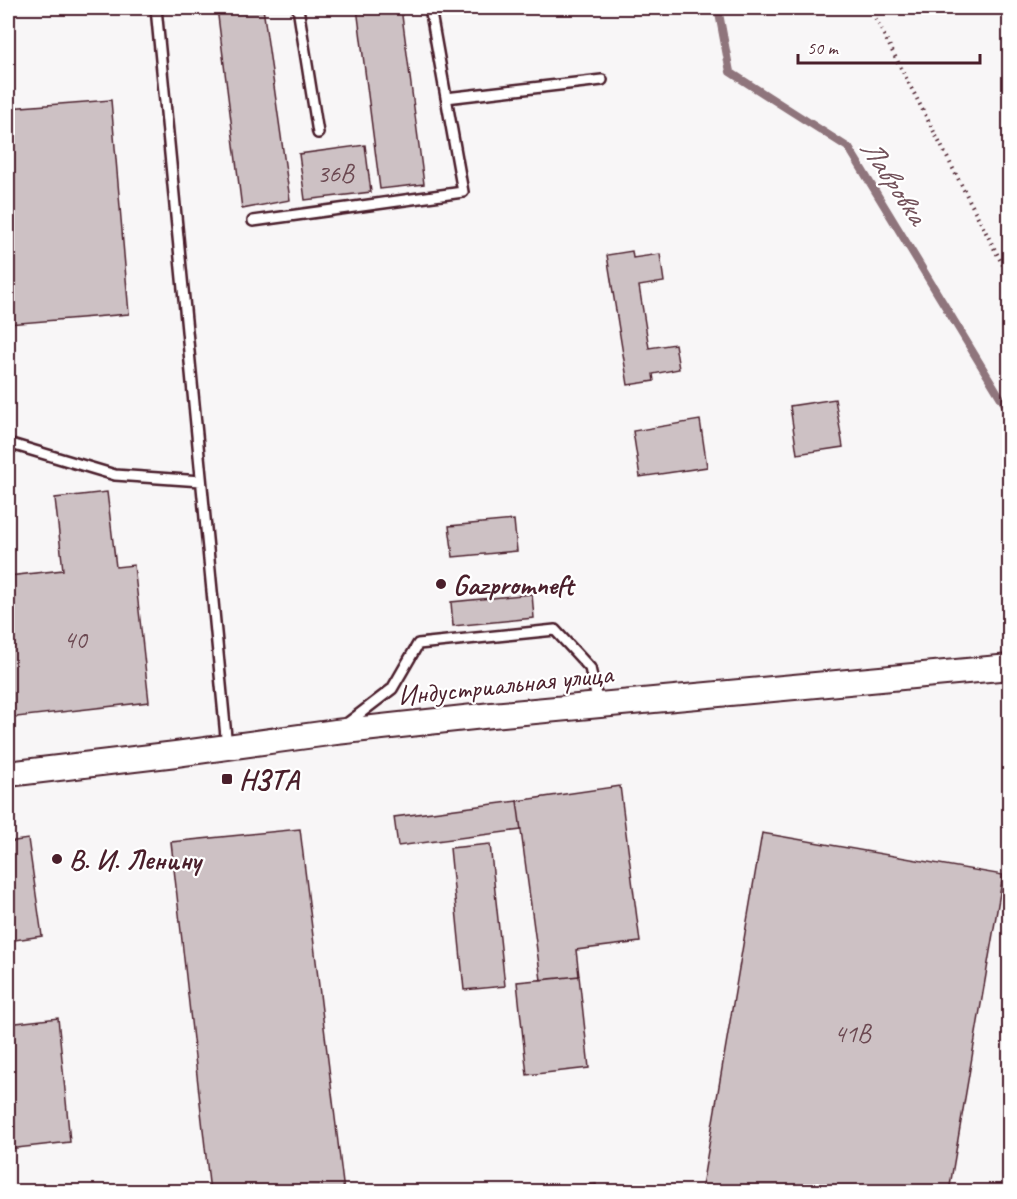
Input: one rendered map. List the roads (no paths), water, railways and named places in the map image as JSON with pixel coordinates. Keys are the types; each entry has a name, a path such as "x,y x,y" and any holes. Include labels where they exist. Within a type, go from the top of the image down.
{"street":[{"name":"Индустриальная улица","path":"8,774 336,732 598,704 1010,667"}],"lane":[{"path":"156,8 227,747"},
{"path":"298,8 318,133"},
{"path":"253,221 463,192 430,8"},
{"path":"446,98 602,80"},
{"path":"8,443 115,475 201,481"},
{"path":"336,732 392,689 418,644 555,630 590,668 598,704"}],"waterway":[{"name":"Лавровка","path":"718,8 730,72 849,148 1010,413"}],"place":[{"name":"Gazpromneft","path":"441,584"},
{"name":"НЗТА","path":"227,779"},
{"name":"В. И. Ленину","path":"57,859"}]}
